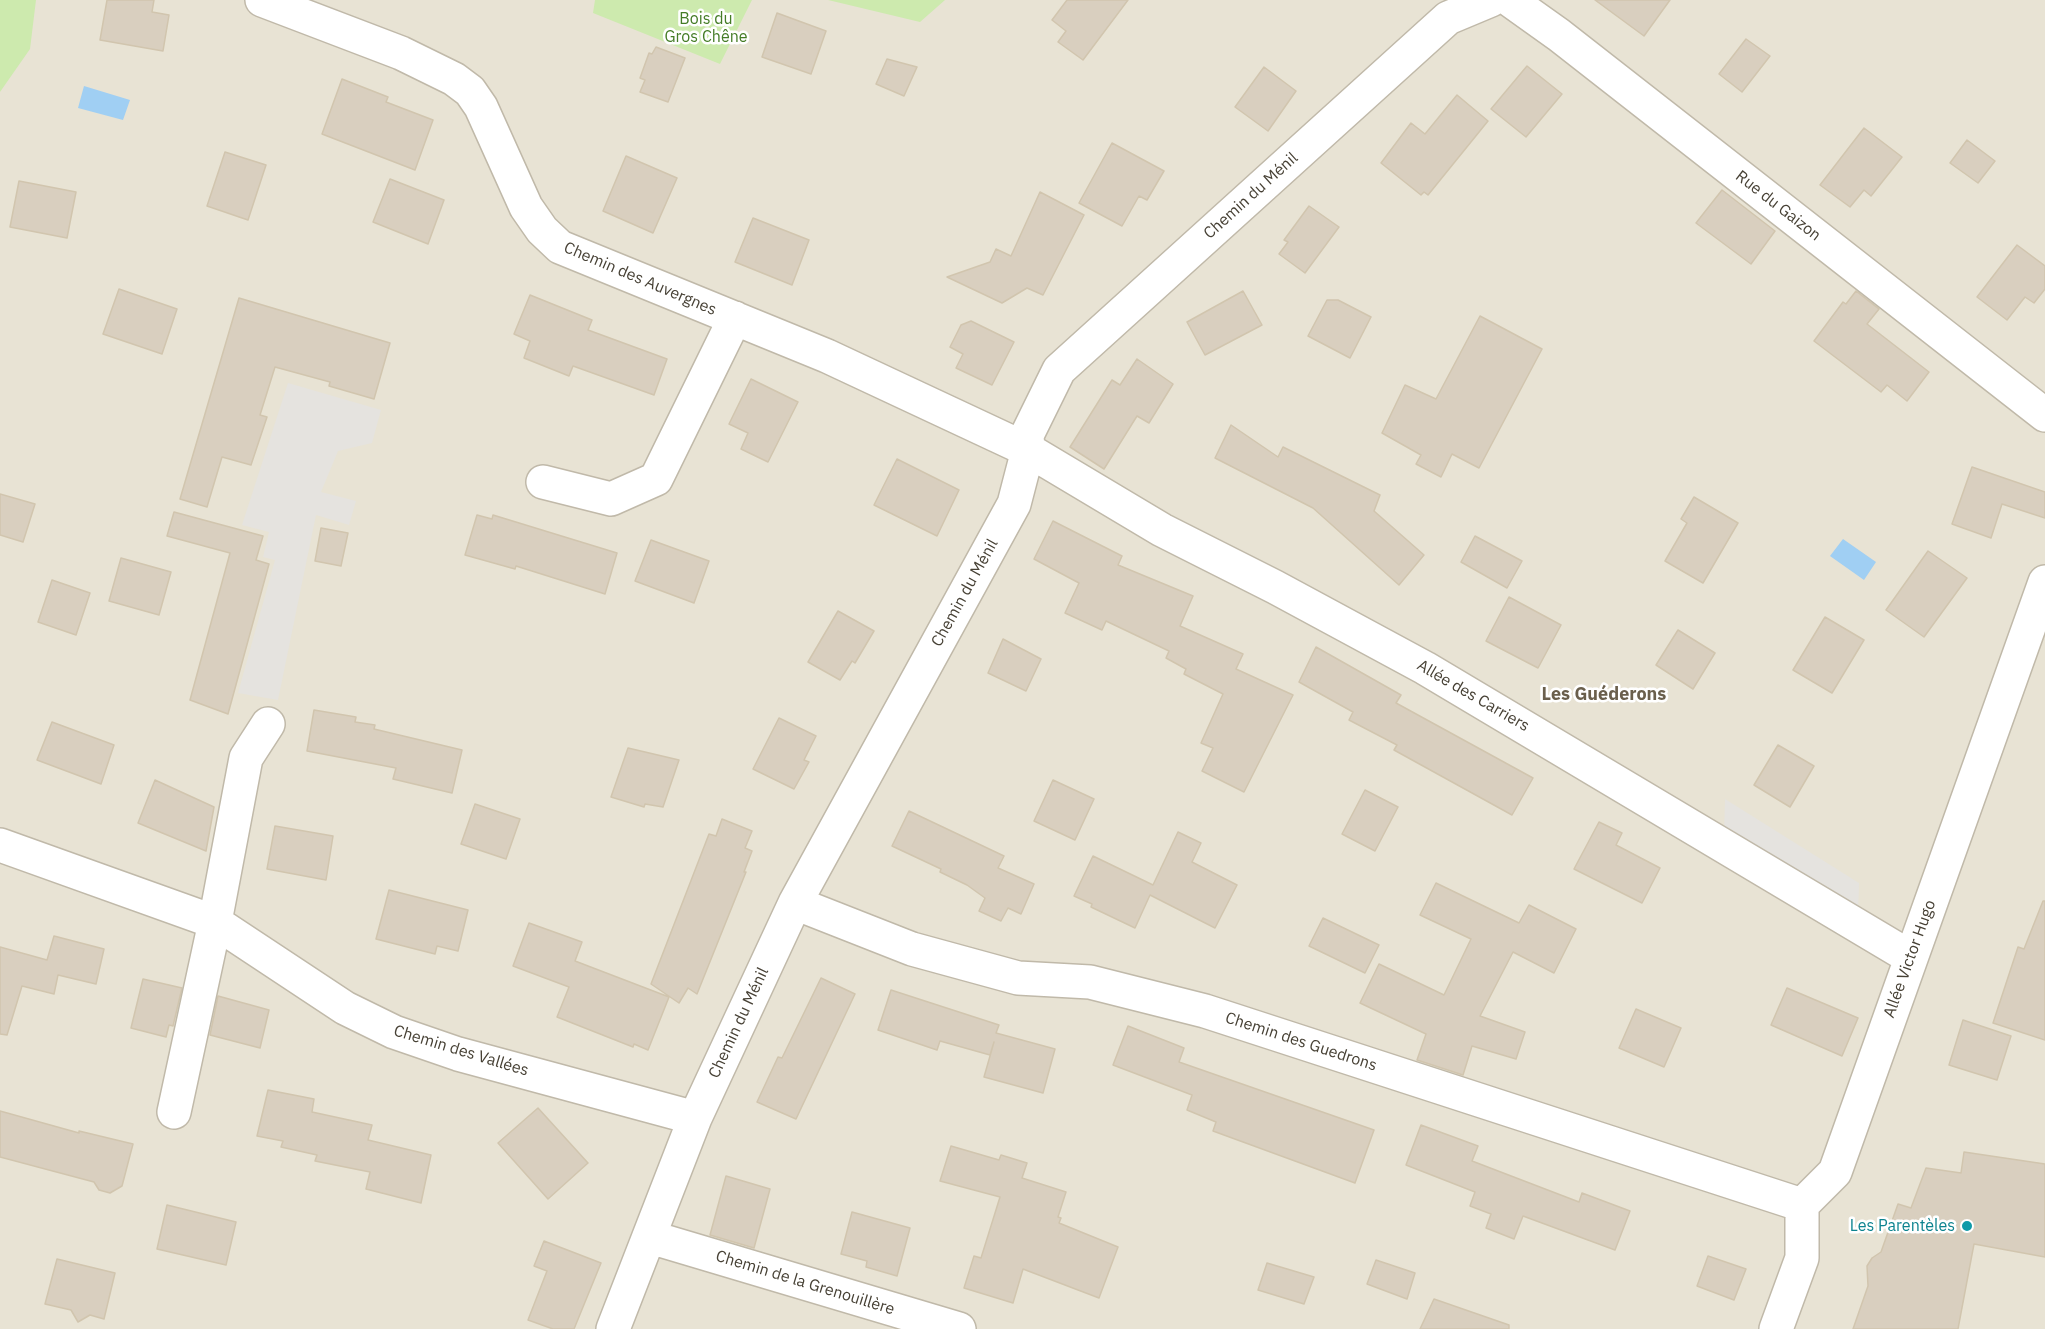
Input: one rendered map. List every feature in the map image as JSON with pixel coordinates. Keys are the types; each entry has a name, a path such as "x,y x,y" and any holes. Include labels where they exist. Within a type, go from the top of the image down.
{"street":[{"name":"Chemin des Auvergnes","path":"262,0 401,53 454,79 470,91 481,107 526,207 542,230 560,247 827,356 1028,450"},
{"name":"Chemin du Ménil","path":"613,1329 695,1118 795,903 1014,504 1028,450 1027,435 1059,370 1448,18 1491,0"},
{"name":"Rue du Gaizon","path":"1510,0 1559,34 2045,415"},
{"path":"543,482 611,499 656,479 735,318"},
{"name":"Allée des Carriers","path":"1028,450 1162,530 1425,668 1910,957"},
{"name":"Allée Victor Hugo","path":"1802,1205 1835,1172 2045,582"},
{"path":"174,1112 215,922 246,758 268,724"},
{"name":"Chemin des Vallées","path":"0,845 215,922 345,1008 394,1032 458,1054 695,1118"},
{"name":"Chemin des Guedrons","path":"795,903 912,949 1018,978 1090,982 1205,1011 1802,1205"},
{"path":"1776,1329 1802,1258 1802,1205"},
{"name":"Chemin de la Grenouillère","path":"650,1237 960,1329"}],"shaded area":[{"path":"0,0 2045,0 2045,1329 0,1329"},
{"path":"288,383 381,410 372,443 338,451 321,492 356,501 349,525 316,515 278,700 238,693 275,560 263,557 269,532 242,525"},
{"path":"1725,799 1859,883 1858,917 1724,835"}],"green space":[{"path":"0,0 36,0 30,49 0,92"},
{"name":"Bois du Gros Chêne","path":"595,0 752,0 720,64 593,13"},
{"path":"828,0 945,0 920,22"}],"water":[{"path":"84,86 130,100 123,120 78,108"},
{"path":"1843,539 1876,562 1864,580 1830,556"}],"building":[{"path":"107,0 154,0 152,12 169,15 163,51 100,40"},
{"path":"1067,0 1128,0 1083,60 1058,42 1066,31 1052,20"},
{"path":"1595,0 1670,0 1644,36"},
{"path":"777,13 826,31 811,74 762,57"},
{"path":"1746,39 1770,56 1742,92 1719,74"},
{"path":"656,47 685,58 668,102 640,92 645,80 640,78 649,53 652,54"},
{"path":"887,59 917,67 904,96 876,84"},
{"path":"1527,66 1562,94 1526,137 1491,109"},
{"path":"1264,67 1296,91 1268,131 1235,107"},
{"path":"342,79 388,97 386,102 433,120 415,170 322,134"},
{"path":"1457,95 1488,121 1428,195 1424,192 1421,195 1381,163 1411,123 1425,134"},
{"path":"1864,128 1902,157 1871,196 1864,190 1850,207 1820,185"},
{"path":"1967,140 1995,161 1978,183 1950,163"},
{"path":"1112,143 1164,171 1147,200 1139,196 1122,226 1079,203"},
{"path":"225,152 266,165 248,220 207,206"},
{"path":"626,156 677,178 653,233 603,211"},
{"path":"390,179 444,200 428,244 373,222"},
{"path":"19,181 76,192 67,238 10,227"},
{"path":"1722,190 1775,231 1751,264 1696,223"},
{"path":"1040,192 1084,215 1043,295 1027,288 1002,303 947,277 990,262 996,249 1011,256"},
{"path":"1309,206 1339,227 1305,273 1279,254 1288,242 1284,240"},
{"path":"753,218 809,240 792,285 735,262"},
{"path":"2017,245 2045,266 2045,289 2034,303 2025,297 2007,320 1977,297"},
{"path":"119,289 177,309 162,354 103,334"},
{"path":"1243,291 1262,325 1205,355 1187,322"},
{"path":"1856,291 1879,309 1867,324 1929,372 1907,401 1887,385 1881,392 1814,341 1843,302 1846,304"},
{"path":"530,295 592,320 588,330 667,359 654,395 573,366 569,376 524,358 530,341 514,334"},
{"path":"239,298 390,343 374,399 329,386 330,382 275,367 260,415 267,417 251,465 222,457 207,507 180,499"},
{"path":"1327,300 1338,300 1371,317 1350,358 1308,336"},
{"path":"1480,316 1542,349 1479,468 1452,454 1441,477 1416,464 1421,455 1382,433 1405,385 1436,399"},
{"path":"971,321 1014,342 992,385 956,368 963,354 950,347 961,325"},
{"path":"1137,359 1173,384 1149,423 1137,416 1104,469 1070,447 1112,380 1120,385"},
{"path":"751,379 798,402 768,462 741,449 748,433 729,424"},
{"path":"1231,425 1278,457 1283,447 1380,495 1374,511 1424,555 1399,585 1313,508 1215,458"},
{"path":"897,459 959,490 937,536 874,505"},
{"path":"1972,467 2045,492 2045,518 2002,504 1991,538 1952,524"},
{"path":"0,494 35,504 23,542 0,535"},
{"path":"1694,497 1738,523 1703,583 1665,561 1687,523 1681,519"},
{"path":"174,512 263,536 256,560 269,564 228,714 190,700 230,553 167,536"},
{"path":"477,515 492,519 493,515 617,553 605,594 516,566 515,569 465,555"},
{"path":"1053,521 1122,556 1118,565 1193,596 1180,626 1243,654 1236,669 1293,695 1244,792 1202,771 1213,748 1201,743 1223,694 1184,674 1186,669 1166,658 1169,651 1106,621 1102,630 1065,613 1079,583 1034,559"},
{"path":"321,528 348,533 341,566 315,561"},
{"path":"1475,536 1522,561 1507,588 1461,562"},
{"path":"651,540 709,561 694,603 635,581"},
{"path":"1928,551 1967,578 1924,637 1886,610"},
{"path":"121,558 171,572 159,615 109,601"},
{"path":"52,580 90,593 76,635 38,622"},
{"path":"1509,597 1561,625 1538,668 1486,641"},
{"path":"838,611 874,631 855,663 852,661 840,680 808,662"},
{"path":"1825,617 1864,640 1832,693 1793,670"},
{"path":"1678,630 1715,653 1693,689 1656,665"},
{"path":"1003,639 1041,659 1026,691 988,673"},
{"path":"1316,647 1401,695 1396,703 1533,778 1512,815 1394,750 1397,745 1349,720 1353,712 1299,682"},
{"path":"314,710 356,717 355,722 375,725 374,729 462,750 452,793 393,779 396,768 307,751"},
{"path":"779,718 816,736 804,760 809,762 794,789 753,769"},
{"path":"52,722 114,745 101,784 37,760"},
{"path":"1778,745 1814,766 1790,807 1754,785"},
{"path":"628,748 679,760 663,807 645,804 644,807 611,797"},
{"path":"155,780 214,807 206,851 138,823"},
{"path":"1053,780 1094,799 1075,840 1034,821"},
{"path":"1365,790 1398,807 1375,851 1342,834"},
{"path":"475,804 520,819 506,859 461,844"},
{"path":"909,811 1004,856 998,868 1034,884 1021,914 1008,908 1001,921 979,911 985,898 967,885 940,872 941,869 892,846"},
{"path":"722,819 752,831 745,848 752,851 744,872 746,872 697,994 688,988 679,1003 651,984 709,834 716,836"},
{"path":"1599,822 1622,833 1616,845 1660,868 1642,903 1574,869"},
{"path":"275,826 333,836 326,880 267,869"},
{"path":"1178,832 1201,843 1192,862 1237,885 1215,928 1150,895 1135,928 1091,907 1092,904 1074,896 1093,856 1153,885"},
{"path":"1436,883 1519,923 1529,905 1576,929 1554,973 1513,952 1480,1016 1525,1032 1516,1059 1472,1046 1463,1075 1417,1060 1426,1034 1360,1003 1379,964 1444,995 1471,939 1420,915"},
{"path":"389,890 468,910 458,951 437,946 435,954 376,939"},
{"path":"2043,901 2045,901 2045,1040 1993,1023 2018,947 2024,949"},
{"path":"1323,918 1379,945 1365,973 1309,946"},
{"path":"529,923 582,942 575,961 669,997 648,1050 634,1044 633,1047 557,1017 569,987 513,966"},
{"path":"54,936 104,949 96,984 58,975 54,994 22,986 7,1035 0,1034 0,947 47,960"},
{"path":"821,978 855,994 796,1119 757,1102 778,1057 782,1058"},
{"path":"143,979 182,988 173,1026 169,1025 166,1037 131,1028"},
{"path":"1787,988 1858,1018 1842,1056 1771,1025"},
{"path":"891,990 999,1025 996,1033 1055,1049 1043,1093 984,1077 994,1042 990,1055 940,1041 937,1050 878,1030"},
{"path":"218,996 269,1010 260,1048 210,1035"},
{"path":"1636,1009 1681,1028 1664,1067 1619,1048"},
{"path":"1963,1020 2011,1036 1997,1080 1949,1065"},
{"path":"1128,1026 1184,1048 1179,1062 1374,1130 1355,1183 1213,1131 1216,1122 1187,1110 1192,1095 1113,1065"},
{"path":"268,1090 314,1099 312,1112 372,1125 368,1140 431,1155 421,1203 366,1189 370,1172 315,1161 317,1155 281,1147 283,1141 257,1136"},
{"path":"538,1108 588,1163 548,1199 498,1143"},
{"path":"0,1111 79,1133 79,1131 133,1144 122,1186 110,1193 99,1190 94,1182 0,1157"},
{"path":"1421,1125 1478,1146 1472,1161 1579,1202 1582,1193 1630,1211 1615,1250 1523,1216 1514,1239 1486,1228 1491,1214 1470,1206 1475,1192 1406,1165"},
{"path":"951,1146 999,1160 1001,1155 1027,1163 1022,1178 1066,1192 1058,1217 1061,1218 1059,1223 1118,1247 1099,1298 1023,1269 1013,1303 964,1288 974,1256 981,1258 1000,1197 940,1181"},
{"name":"Les Parentèles","path":"1964,1152 2045,1164 2045,1257 1974,1244 1958,1329 1853,1329 1868,1286 1867,1266 1872,1258 1881,1252 1898,1204 1911,1208 1926,1168 1961,1173"},
{"path":"726,1176 770,1189 754,1248 710,1235"},
{"path":"167,1205 236,1222 226,1265 157,1249"},
{"path":"852,1212 910,1228 897,1276 866,1267 867,1261 841,1254"},
{"path":"544,1241 601,1263 574,1329 553,1329 528,1320 547,1271 534,1266"},
{"path":"1708,1256 1746,1269 1734,1300 1697,1286"},
{"path":"57,1259 115,1273 104,1319 90,1315 78,1322 71,1310 45,1304"},
{"path":"1376,1260 1415,1273 1407,1299 1367,1284"},
{"path":"1267,1263 1314,1277 1304,1304 1258,1290"},
{"path":"1434,1299 1509,1325 1509,1329 1420,1329"}],"place":[{"name":"Les Parentèles","path":"1967,1226"}],"district":[{"name":"Les Guéderons","path":"1604,695"}]}
